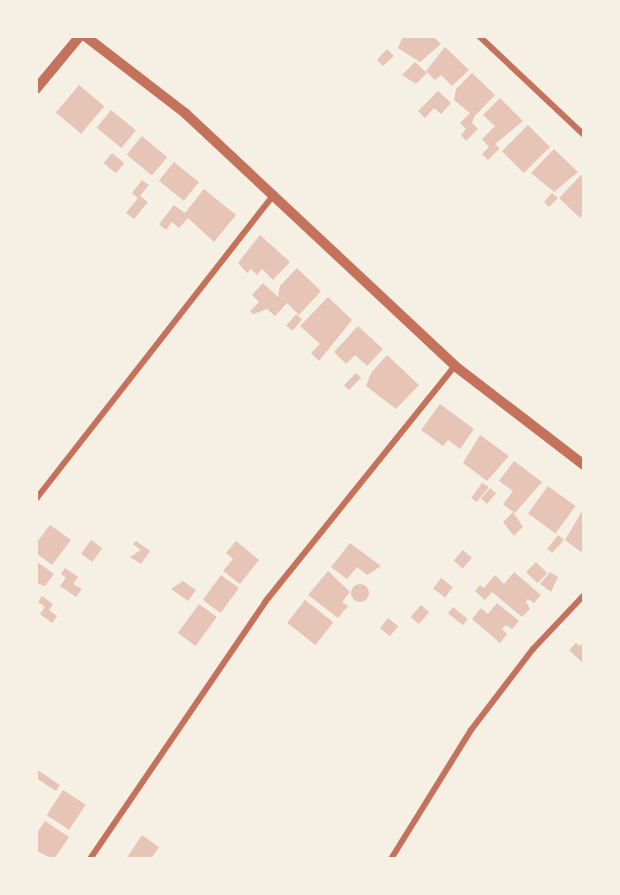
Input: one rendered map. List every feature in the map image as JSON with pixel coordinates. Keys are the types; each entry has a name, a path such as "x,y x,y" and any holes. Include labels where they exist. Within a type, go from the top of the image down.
{"street":[{"path":"36,89 80,36"},
{"path":"85,36 185,113 455,366 584,465"},
{"path":"479,36 584,135"},
{"path":"36,499 274,194"},
{"path":"90,859 265,602 455,366"},
{"path":"391,859 471,730 533,649 584,595"}],"building":[{"path":"403,36 433,36 441,44 420,62 398,48"},
{"path":"445,47 469,70 452,86 441,75 435,80 426,71"},
{"path":"387,49 394,56 383,66 377,60"},
{"path":"415,62 427,73 416,84 402,75"},
{"path":"472,73 495,95 474,117 472,123 478,129 466,141 461,135 466,129 460,123 470,113 454,100 456,89"},
{"path":"79,85 104,106 81,134 56,113"},
{"path":"438,91 451,103 441,114 434,108 425,118 418,111"},
{"path":"500,98 523,121 495,144 500,148 488,160 482,154 489,147 482,139 495,126 483,115"},
{"path":"111,110 136,130 121,148 97,128"},
{"path":"528,125 550,147 524,173 502,151"},
{"path":"142,136 167,157 152,176 127,154"},
{"path":"554,149 578,172 554,192 531,173"},
{"path":"112,153 124,163 116,173 104,163"},
{"path":"174,162 199,182 184,201 159,181"},
{"path":"581,175 584,178 584,214 580,218 559,198"},
{"path":"142,180 149,185 140,196 148,202 134,219 126,213 138,198 132,193"},
{"path":"204,189 236,215 214,242 188,218 179,228 172,222 166,230 159,224 174,205 185,213"},
{"path":"552,193 558,198 549,207 544,202"},
{"path":"260,235 290,262 273,280 262,269 257,275 251,269 247,273 238,263"},
{"path":"297,268 321,291 299,315 287,303 275,316 267,309 253,314 250,311 259,302 252,295 263,283 278,297 280,286"},
{"path":"328,297 352,320 319,361 311,353 320,344 300,326"},
{"path":"296,314 302,319 292,331 286,325"},
{"path":"358,326 383,349 367,366 355,355 346,364 334,352"},
{"path":"387,355 419,385 396,409 366,386 371,373"},
{"path":"356,373 361,378 349,390 344,385"},
{"path":"440,404 474,429 460,449 448,440 443,446 421,430"},
{"path":"480,435 509,456 487,481 463,463"},
{"path":"514,461 542,482 515,513 503,504 513,491 499,481"},
{"path":"482,483 489,487 477,502 471,498"},
{"path":"548,486 576,506 556,533 528,514"},
{"path":"490,488 496,493 487,504 481,499"},
{"path":"582,511 584,512 584,554 565,540"},
{"path":"513,512 523,527 514,536 503,522"},
{"path":"50,525 71,540 52,565 36,553 36,543"},
{"path":"558,535 564,540 552,553 547,549"},
{"path":"91,540 102,548 92,562 81,554"},
{"path":"136,541 150,551 141,564 130,557 141,550 133,544"},
{"path":"236,541 259,560 240,584 223,571 233,559 226,553"},
{"path":"350,543 381,566 367,575 357,567 347,579 331,567"},
{"path":"463,550 472,558 463,568 454,560"},
{"path":"36,561 54,574 45,586 36,583"},
{"path":"536,562 547,573 537,583 526,572"},
{"path":"65,568 78,577 73,584 82,589 76,597 60,586 66,578 61,574"},
{"path":"328,571 350,592 342,602 348,606 338,618 308,595"},
{"path":"514,572 541,595 534,603 528,599 526,602 530,609 522,617 492,592 485,600 475,591 480,585 484,588 495,575 504,584"},
{"path":"550,572 558,577 551,592 540,584"},
{"path":"221,575 239,588 221,613 203,600"},
{"path":"441,578 453,587 445,597 433,588"},
{"path":"183,581 196,590 188,601 171,589"},
{"path":"360,584 366,587 369,593 366,599 360,602 354,599 351,593 354,587"},
{"path":"42,596 53,604 49,610 57,616 52,623 40,614 45,607 38,602"},
{"path":"305,600 333,622 316,645 287,623"},
{"path":"497,603 519,621 512,629 506,625 502,629 507,634 500,643 472,619 481,608 488,614"},
{"path":"199,604 217,617 196,646 178,633"},
{"path":"421,605 429,612 419,624 411,617"},
{"path":"453,607 468,619 463,625 448,613"},
{"path":"388,618 398,626 390,636 380,628"},
{"path":"584,642 584,664 569,650 576,643 580,646"},
{"path":"36,769 60,785 56,791 36,778"},
{"path":"63,790 86,805 69,830 47,815"},
{"path":"45,821 69,837 54,859 36,851 36,834"},
{"path":"142,835 159,847 151,859 126,859"}]}
